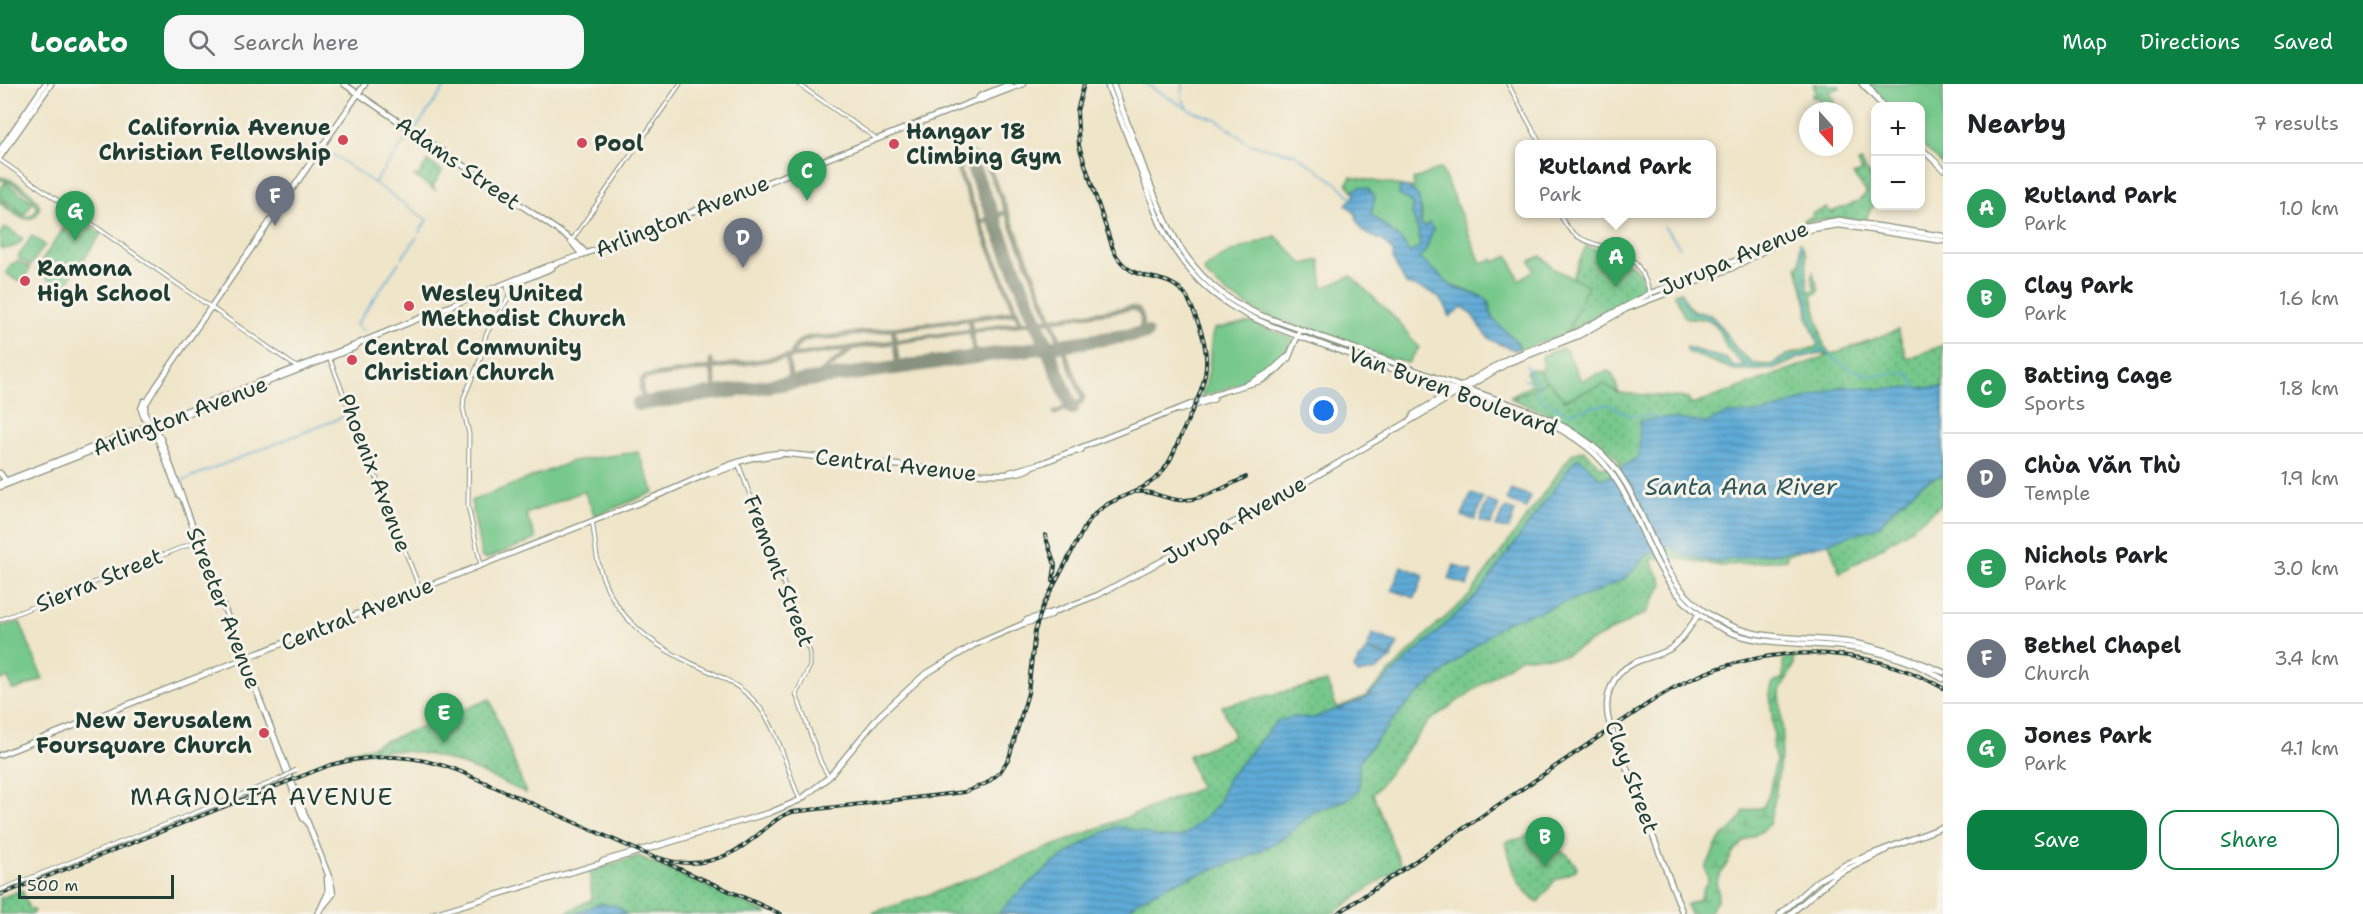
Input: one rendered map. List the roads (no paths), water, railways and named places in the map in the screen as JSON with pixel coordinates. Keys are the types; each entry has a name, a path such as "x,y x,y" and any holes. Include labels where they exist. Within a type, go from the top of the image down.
{"main road":[{"path":"0,150 45,84"},
{"path":"0,158 51,84"},
{"name":"Adams Street","path":"344,84 581,247 584,251 582,255"},
{"path":"150,425 141,409 365,84"},
{"name":"Arlington Avenue","path":"977,100 980,96 1010,84"},
{"name":"Arlington Avenue","path":"150,425 295,367 329,357 507,284 521,282 582,255 877,139 1023,84"},
{"name":"Van Buren Boulevard","path":"1107,84 1161,226 1184,264 1208,289 1233,309 1266,325 1298,336 1422,378 1489,396 1563,425 1582,437 1627,486 1655,553 1675,591 1721,629 1750,639 1861,649 1890,656 1942,675"},
{"name":"Van Buren Boulevard","path":"1113,84 1167,224 1188,260 1213,285 1238,304 1257,314 1460,389 1559,429 1586,446 1608,464"},
{"path":"1862,84 1878,102"},
{"path":"1866,84 1879,102"},
{"path":"1925,152 1943,169"},
{"name":"Jurupa Avenue","path":"1412,418 1414,414 1437,400 1479,380 1530,349 1576,332 1651,294 1726,265 1787,233 1823,221 1849,221 1943,237"},
{"name":"Jurupa Avenue","path":"433,914 600,864 618,856 783,808 800,800 829,777 884,710 924,675 974,645 1023,624 1027,620 1098,595 1272,502 1412,418 1418,417 1508,361 1578,336 1626,309 1732,268 1783,240 1812,228 1847,226 1943,241"},
{"name":"Central Avenue","path":"0,755 716,470 756,458 782,454 974,474 1022,471 1248,384 1270,372 1289,355 1300,330"},
{"name":"Arlington Avenue","path":"3,483 352,344 359,344"},
{"path":"1422,378 1423,382 1439,389 1437,400"},
{"path":"1479,380 1478,388 1489,396"},
{"name":"Streeter Avenue","path":"150,425 179,495 182,497 326,873 330,893 319,912"},
{"path":"0,473 3,483"},
{"name":"Clay Street","path":"1683,914 1610,722 1607,703 1610,687 1622,672 1634,663 1671,648 1701,612"},
{"path":"1780,914 1823,877 1860,857 1943,827"},
{"path":"1790,914 1836,875 1888,848"}],"street":[{"path":"571,241 680,84"},
{"path":"798,84 877,139"},
{"path":"1508,84 1540,140"},
{"path":"0,158 295,367"},
{"path":"1562,218 1567,227 1579,239 1627,256 1644,274 1651,294"},
{"path":"481,565 468,506 469,434 463,408 464,397 480,360 486,334 509,297 507,284"},
{"name":"Phoenix Avenue","path":"329,357 420,589"},
{"name":"Fremont Street","path":"738,463 810,652 810,666 796,694 821,763 829,777"},
{"path":"592,521 601,573 625,616 653,643 733,683 758,705 769,721 800,800"},
{"name":"Sierra Street","path":"0,620 198,541"},
{"path":"0,890 278,780 296,770"}],"water":[{"path":"1400,186 1418,195 1421,225 1425,227 1429,223 1433,229 1426,250 1420,258 1421,261 1429,265 1450,285 1486,298 1493,319 1518,343 1518,348 1515,350 1491,340 1466,309 1462,307 1450,317 1439,298 1406,284 1393,260 1393,252 1383,241 1363,232 1356,214 1346,205 1354,197 1354,190 1360,187 1368,189 1375,197 1371,214 1402,241 1410,253 1420,246 1419,233 1412,213 1412,204 1399,195"},
{"name":"Santa Ana River","path":"1842,386 1877,389 1943,387 1943,474 1922,484 1894,508 1878,527 1811,548 1713,562 1681,554 1669,546 1647,555 1627,577 1596,592 1506,622 1466,653 1407,704 1376,740 1359,762 1359,790 1349,799 1314,812 1284,838 1249,857 1174,883 1139,900 1125,914 998,914 1038,875 1084,843 1117,826 1161,837 1177,837 1186,834 1217,806 1228,778 1277,721 1295,717 1313,718 1367,697 1478,594 1574,461 1580,458 1600,478 1606,478 1639,456 1640,421 1668,418 1707,423 1726,414 1765,413"},
{"path":"1511,489 1530,496 1526,508 1509,502 1507,499"},
{"path":"1471,494 1483,498 1475,520 1462,516"},
{"path":"1487,500 1499,505 1491,525 1480,521"},
{"path":"1506,508 1515,511 1509,529 1496,527 1502,512"},
{"path":"1454,565 1472,572 1467,586 1449,579"},
{"path":"1401,566 1424,575 1415,598 1392,590"},
{"path":"1372,634 1398,643 1391,657 1367,649"},
{"path":"1366,650 1392,658 1376,670 1358,674 1354,668"},
{"path":"599,903 618,907 626,914 575,914"}],"waterway":[{"path":"416,128 447,84"},
{"path":"1145,84 1190,110 1218,120 1249,144 1295,154 1339,185 1353,199"},
{"path":"1183,84 1182,98 1188,108"},
{"path":"326,150 374,183 410,134"},
{"path":"376,184 427,220 419,233"},
{"path":"1664,226 1680,247"},
{"path":"402,258 417,237"},
{"path":"1801,243 1805,288 1820,350"},
{"path":"364,331 356,325 399,262"},
{"path":"1678,292 1688,313 1705,315 1718,324 1732,349 1752,368 1771,368 1785,360 1824,350 1839,363 1869,375 1897,373 1909,375 1916,389"},
{"path":"1687,349 1723,361 1732,368 1751,368"},
{"path":"1526,366 1538,384 1537,397 1568,413 1607,404 1632,416 1650,416 1660,419"},
{"path":"1524,380 1530,381"},
{"path":"181,481 348,415"}],"railway":[{"path":"657,857 683,863 720,858 743,846 776,820 792,812 965,792 987,783 1000,772 1009,758 1028,693 1035,631 1043,606 1087,523 1103,507 1155,479 1168,464 1200,393 1206,369 1204,341 1186,296 1178,287 1168,282 1138,274 1129,269 1120,261 1113,249 1079,146 1077,111 1084,84"},
{"path":"1135,492 1146,492 1178,500 1195,499 1246,477"},
{"path":"1045,535 1055,565 1053,581"},
{"path":"1337,914 1658,697 1692,679 1727,666 1763,657 1799,654 1836,655 1873,661 1908,672 1943,688"},
{"path":"0,895 330,765 363,758 395,757 427,761 459,771 781,914"}],"place":[{"name":"California Avenue Christian Fellowship","path":"343,140"},
{"name":"Pool","path":"582,143"},
{"name":"Hangar 18 Climbing Gym","path":"894,144"},
{"name":"Batting Cage","path":"807,201"},
{"name":"Bethel Chapel","path":"275,226"},
{"name":"Jones Park","path":"75,241"},
{"name":"Chùa Văn Thù","path":"743,268"},
{"name":"Ramona High School","path":"25,281"},
{"name":"Rutland Park","path":"1616,287"},
{"name":"Wesley United Methodist Church","path":"409,306"},
{"name":"Central Community Christian Church","path":"352,360"},
{"name":"New Jerusalem Foursquare Church","path":"264,733"},
{"name":"Nichols Park","path":"444,743"},
{"name":"Clay Park","path":"1545,867"}],"district":[{"name":"MAGNOLIA AVENUE","path":"262,797"}]}
